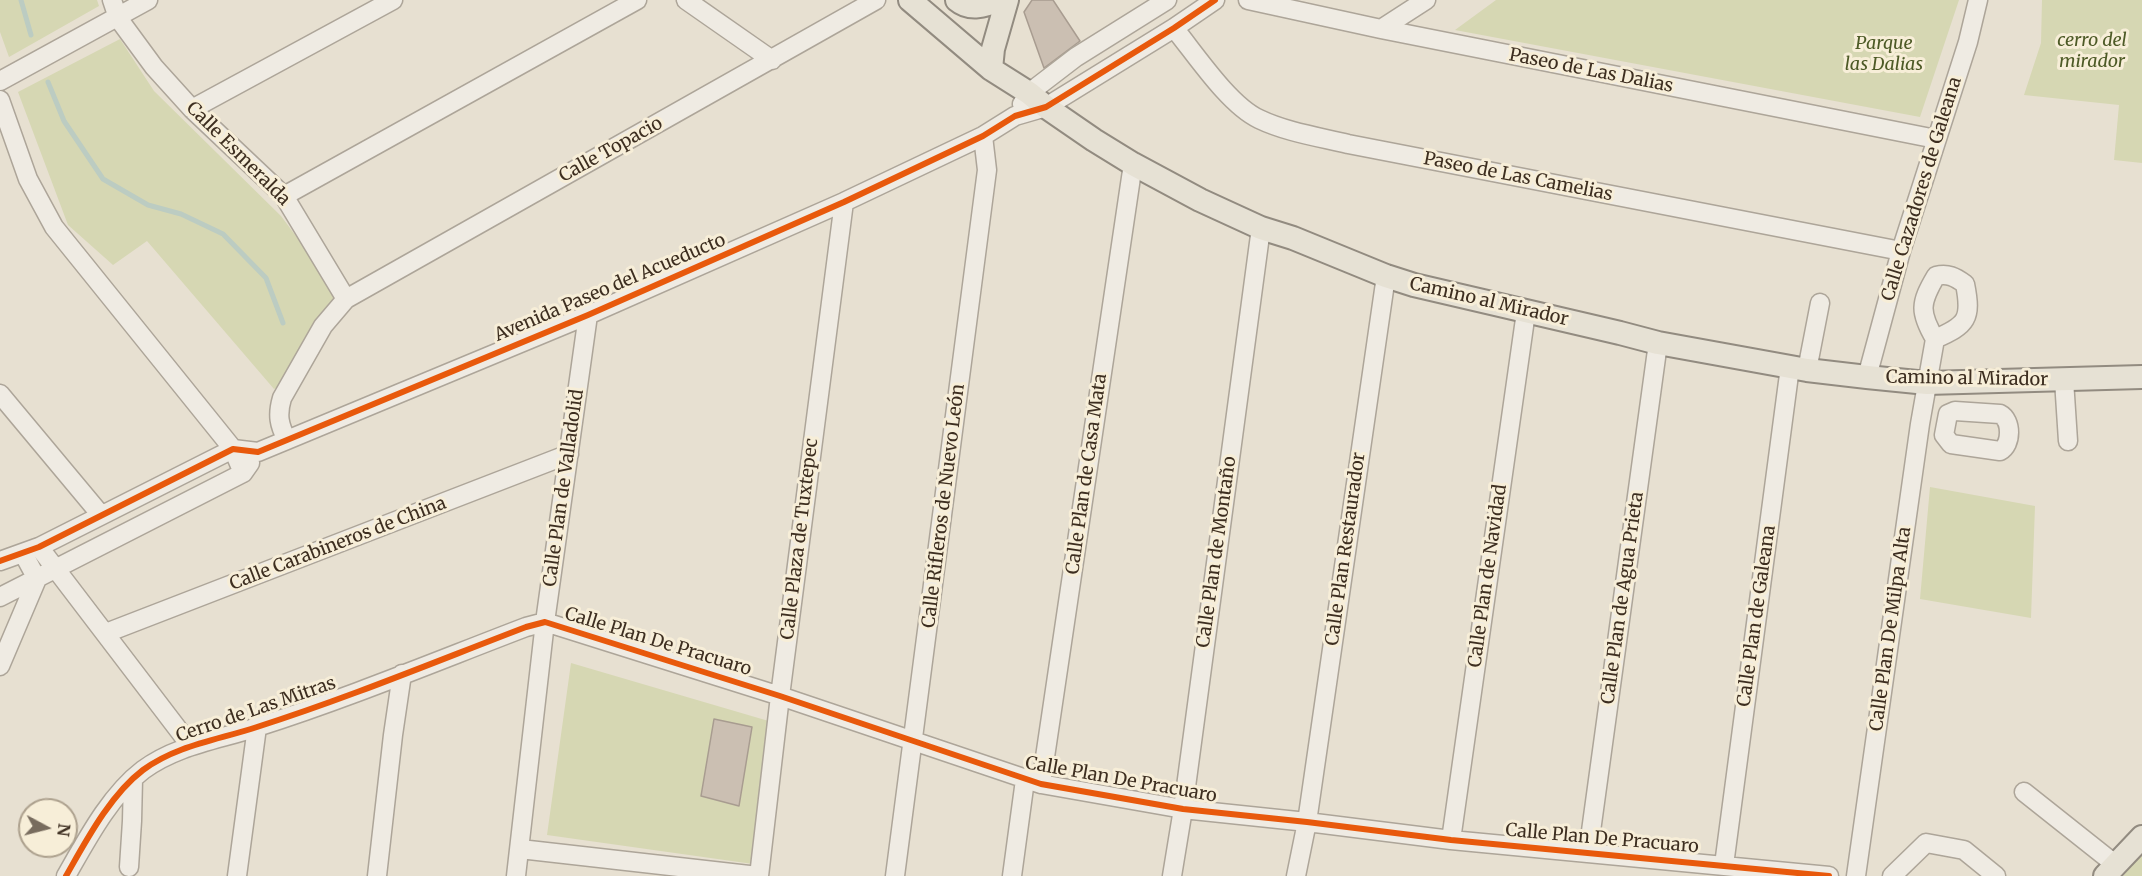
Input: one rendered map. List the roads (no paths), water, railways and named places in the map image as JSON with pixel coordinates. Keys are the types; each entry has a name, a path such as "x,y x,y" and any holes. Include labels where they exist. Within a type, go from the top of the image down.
{"main road":[{"name":"Camino al Mirador","path":"910,0 991,69 1133,164 1200,200 1261,228 1293,238 1386,276 1658,344 1799,368 1927,383 2142,377"},
{"path":"957,0 965,5 980,7 999,0"},
{"path":"991,69 993,49 1007,0"},
{"path":"2111,870 2142,837"}],"street":[{"name":"Calle Esmeralda","path":"112,0 118,18 154,67 192,109 284,196 346,298"},
{"path":"0,81 148,0"},
{"path":"192,109 393,0"},
{"path":"284,196 637,0"},
{"path":"686,0 771,60"},
{"name":"Calle Topacio","path":"346,298 876,0"},
{"name":"Avenida Paseo del Acueducto","path":"1037,100 1076,57 1167,0"},
{"name":"Avenida Paseo del Acueducto","path":"233,449 258,452 588,315 844,202 983,136 1037,100 1174,28 1215,0"},
{"name":"Paseo de Las Dalias","path":"1248,0 1381,29 1935,139"},
{"path":"1381,29 1426,0"},
{"name":"Calle Cazadores de Galeana","path":"1867,377 1901,251 1935,139 1968,42 1978,0"},
{"name":"Paseo de Las Camelias","path":"1174,28 1240,105 1258,119 1288,129 1348,144 1901,251"},
{"path":"0,100 28,179 54,226 233,449 243,473"},
{"name":"Calle Rifleros de Nuevo León","path":"895,876 987,170 983,136"},
{"name":"Calle Plan de Casa Mata","path":"1012,876 1033,782 1133,164"},
{"name":"Calle Plaza de Tuxtepec","path":"759,876 844,202"},
{"name":"Calle Plan de Montaño","path":"1172,876 1261,228"},
{"name":"Calle Plan Restaurador","path":"1296,876 1307,822 1386,276"},
{"path":"287,440 279,426 279,408 282,398 323,326 346,298"},
{"name":"Calle Plan de Galeana","path":"1724,865 1799,368 1820,303"},
{"name":"Calle Plan de Navidad","path":"1451,840 1526,312"},
{"name":"Calle Plan de Valladolid","path":"516,876 545,622 588,315"},
{"name":"Calle Plan De Milpa Alta","path":"1856,876 1920,423 1935,339"},
{"name":"Calle Plan de Agua Prieta","path":"1588,853 1658,344"},
{"path":"2064,380 2068,441"},
{"path":"0,394 101,515"},
{"path":"1920,423 1946,425"},
{"path":"0,561 31,550 233,449"},
{"path":"0,597 243,473 258,452"},
{"name":"Calle Carabineros de China","path":"106,633 569,454"},
{"path":"31,550 57,569 190,745"},
{"path":"0,666 37,579 31,550"},
{"name":"Calle Plan De Pracuaro","path":"402,674 545,622 780,696 1033,782 1183,809 1451,840 1829,876"},
{"path":"377,876 402,674"},
{"name":"Cerro de Las Mitras","path":"66,876 95,825 133,779 145,769 190,745 257,727 402,674"},
{"path":"237,876 257,727"},
{"path":"129,867 133,779"},
{"path":"2024,792 2111,870"},
{"path":"1892,876 1926,843 1964,850 1996,876"},
{"path":"520,849 633,869 759,876"}],"waterway":[{"path":"21,0 31,35"},
{"path":"48,82 64,121 103,179 148,205 181,214 223,234 266,278 283,323"}],"park label":[{"name":"cerro del mirador","path":"2092,51"},
{"name":"Parque las Dalias","path":"1884,54"}]}
